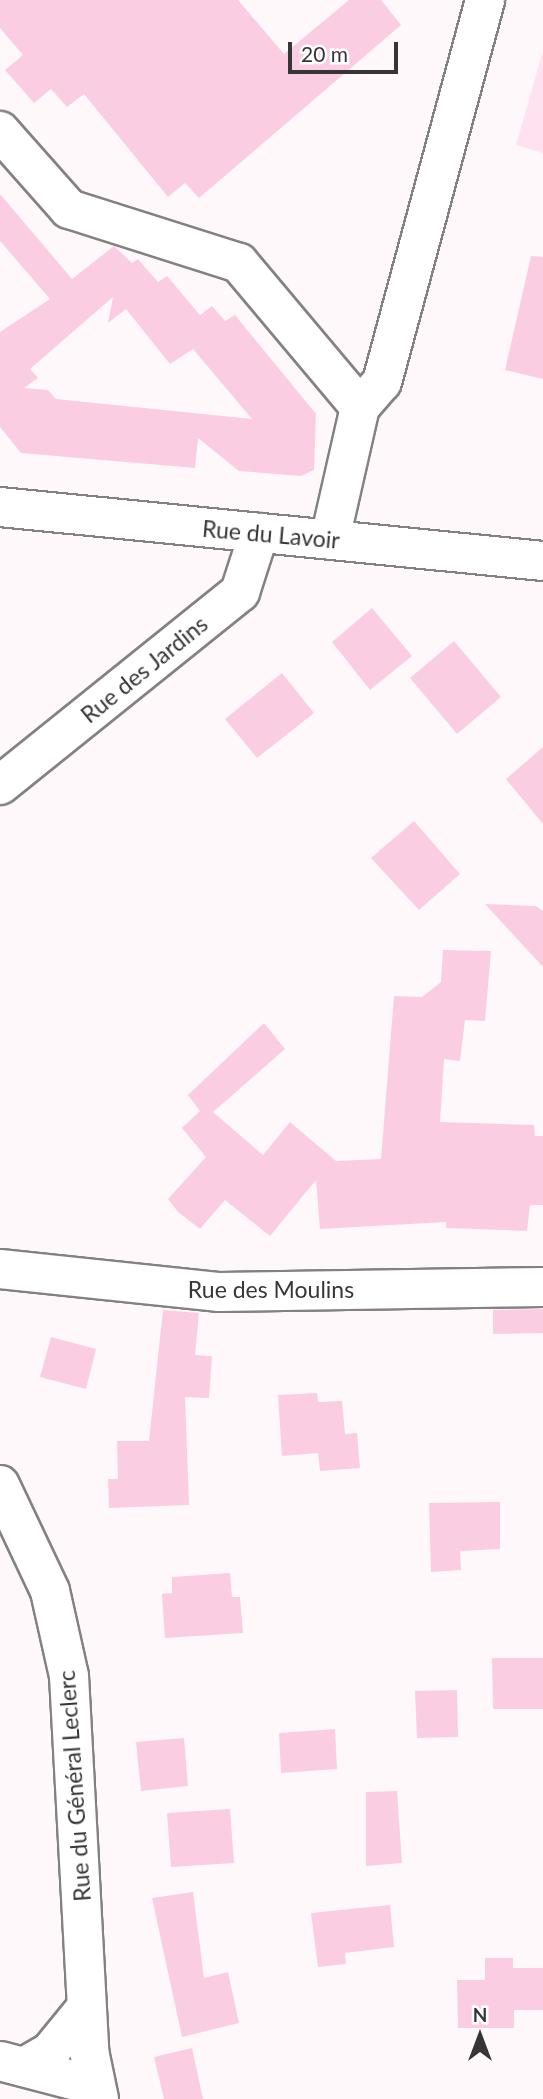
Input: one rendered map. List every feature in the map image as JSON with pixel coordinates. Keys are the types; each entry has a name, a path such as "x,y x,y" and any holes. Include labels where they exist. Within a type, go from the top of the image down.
{"street":[{"path":"330,539 359,407 382,382 485,0"},
{"path":"0,131 69,209 239,263 359,407"},
{"name":"Rue du Lavoir","path":"0,507 543,561"},
{"name":"Rue des Jardins","path":"0,785 240,593 259,533"},
{"name":"Rue des Moulins","path":"0,1269 220,1292 543,1287"},
{"name":"Rue du Général Leclerc","path":"0,1485 50,1591 69,1676 86,2008 97,2092"},
{"path":"12,2064 50,2053 86,2008"},
{"path":"12,2064 97,2092"}],"shaded area":[{"path":"543,51 543,153 516,145"}],"building":[{"path":"0,0 238,0 284,54 349,0 381,0 401,25 199,198 185,183 168,197 84,94 67,107 51,89 34,103 5,70 23,55 0,28"},
{"path":"0,194 72,279 114,246 132,263 138,259 158,282 167,276 200,315 212,306 225,321 235,315 316,414 314,470 301,476 239,471 198,438 195,468 21,453 0,427 0,332 50,299 0,241","holes":["113,297 108,323 126,309 170,364 193,349 252,419 56,399 48,390 24,388 38,378 30,369"]},
{"path":"531,256 543,257 543,379 505,370"},
{"path":"372,608 412,656 370,690 332,642"},
{"path":"454,641 501,697 457,734 410,678"},
{"path":"282,673 314,713 257,758 225,719"},
{"path":"543,747 543,824 506,779"},
{"path":"414,821 460,874 419,910 371,858"},
{"path":"485,904 536,906 543,911 543,967"},
{"path":"443,950 491,951 485,1021 465,1020 460,1061 444,1059 440,1122 534,1125 535,1136 543,1136 543,1205 530,1205 527,1231 446,1228 446,1222 320,1229 316,1180 270,1236 225,1200 200,1229 178,1212 168,1199 206,1157 182,1128 200,1111 188,1095 264,1023 285,1049 213,1112 263,1155 290,1122 336,1161 381,1159 394,996 422,997 441,982"},
{"path":"543,1309 543,1333 493,1334 493,1310"},
{"path":"163,1310 199,1313 195,1355 212,1356 209,1398 185,1397 189,1505 109,1508 108,1479 118,1479 117,1441 149,1441"},
{"path":"51,1337 96,1349 86,1389 40,1377"},
{"path":"317,1393 318,1402 342,1401 345,1434 357,1433 360,1468 320,1471 318,1453 282,1456 278,1395"},
{"path":"500,1502 500,1549 460,1551 461,1570 431,1572 429,1503"},
{"path":"230,1573 232,1597 240,1597 243,1633 165,1638 162,1594 172,1593 172,1577"},
{"path":"492,1658 543,1658 543,1709 493,1709"},
{"path":"457,1690 458,1737 417,1738 415,1691"},
{"path":"335,1729 337,1769 281,1773 279,1733"},
{"path":"184,1738 188,1786 141,1791 136,1742"},
{"path":"397,1791 402,1863 366,1866 366,1792"},
{"path":"230,1809 234,1863 171,1867 167,1813"},
{"path":"193,1892 204,1978 228,1972 239,2023 182,2037 152,1898"},
{"path":"390,1905 394,1947 345,1953 346,1964 318,1967 311,1913"},
{"path":"485,1958 513,1958 513,1968 543,1968 543,2010 514,2010 514,2028 458,2028 457,1980 485,1980"},
{"path":"192,2048 203,2099 164,2099 154,2057"}]}
